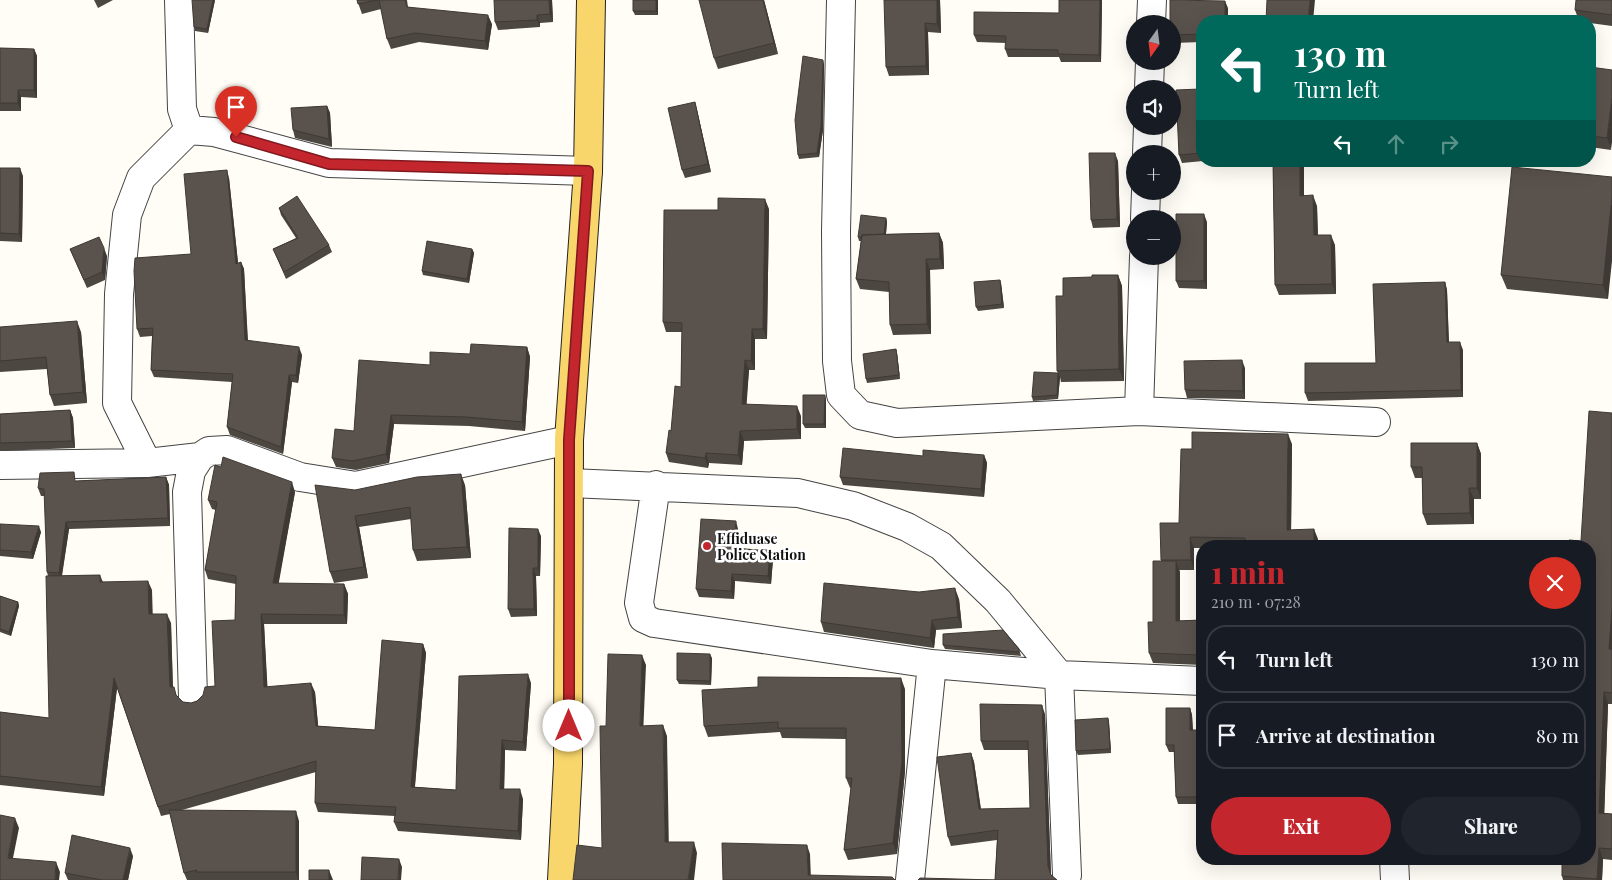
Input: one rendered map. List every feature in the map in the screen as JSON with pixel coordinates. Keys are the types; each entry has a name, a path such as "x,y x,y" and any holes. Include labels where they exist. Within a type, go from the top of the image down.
{"main road":[{"path":"562,880 568,764 569,440 588,171 591,0"}],"street":[{"path":"179,0 182,109 189,130"},
{"path":"841,0 836,231 837,361 841,395 860,415 897,423 1139,411 1376,422"},
{"path":"1151,15 1152,0"},
{"path":"147,463 117,403 119,294 128,215 141,178 189,130 214,132 329,164 588,171"},
{"path":"1139,411 1144,265"},
{"path":"193,697 187,492 191,470 200,457 209,451 227,450 300,477 356,486 569,440"},
{"path":"0,465 147,463 200,457"},
{"path":"570,483 656,485 798,493 853,506 907,528 941,546 998,601 1059,675 1067,875"},
{"path":"656,485 639,603 643,618 654,623 932,664 1059,675 1196,681"},
{"path":"910,880 932,664"},
{"path":"1394,865 1395,880"}],"building":[{"path":"192,0 213,0 207,29 194,27"},
{"path":"357,0 378,0 358,4"},
{"path":"379,0 405,0 407,7 488,15 485,41 415,33 387,39"},
{"path":"494,0 549,0 550,14 537,15 537,20 495,22"},
{"path":"633,0 656,0 656,11 633,11"},
{"path":"699,0 763,0 774,43 714,58"},
{"path":"884,0 937,0 937,24 925,23 926,66 886,67"},
{"path":"1059,0 1100,0 1099,55 1058,54 1058,50 1005,49 1006,36 974,35 974,12 1059,13"},
{"path":"1170,0 1225,1 1225,15 1196,15 1196,34 1181,35 1181,15 1170,15"},
{"path":"1267,0 1310,0 1309,15 1266,15"},
{"path":"1576,0 1612,0 1612,15 1575,10"},
{"path":"0,48 34,49 34,90 18,90 18,103 0,103"},
{"path":"803,56 823,60 821,126 817,153 798,155 795,120"},
{"path":"1596,68 1612,70 1612,96 1607,138 1596,137"},
{"path":"1196,89 1196,154 1181,155 1181,145 1179,145 1178,135 1181,135 1181,90"},
{"path":"695,102 708,164 682,170 668,108"},
{"path":"327,106 329,139 293,130 291,108"},
{"path":"1089,153 1115,153 1117,219 1091,220"},
{"path":"1273,167 1300,167 1300,196 1313,195 1314,235 1331,235 1332,284 1275,285"},
{"path":"1512,167 1612,177 1612,196 1603,285 1501,275"},
{"path":"0,168 20,168 19,234 0,233"},
{"path":"227,170 236,264 241,262 245,340 299,347 296,375 289,375 281,447 227,427 233,374 151,370 153,328 137,329 135,258 191,254 184,174"},
{"path":"297,196 329,245 284,272 273,249 298,238 279,208"},
{"path":"718,198 765,199 763,329 752,329 751,361 745,360 742,404 797,406 797,429 740,431 738,455 706,453 705,458 666,453 669,430 671,431 675,386 681,387 682,323 663,322 664,210 718,210"},
{"path":"1181,214 1204,214 1204,281 1176,281 1176,265 1181,265"},
{"path":"861,215 886,218 884,234 862,235 862,237 858,237"},
{"path":"939,233 940,259 926,259 927,324 890,325 889,282 856,279 862,235"},
{"path":"99,237 104,248 102,272 84,280 70,249"},
{"path":"427,241 472,249 467,279 422,271"},
{"path":"1092,275 1118,275 1119,369 1057,371 1056,296 1063,296 1063,278 1092,277"},
{"path":"1000,280 1002,304 976,307 974,282"},
{"path":"1445,282 1447,342 1460,342 1461,390 1305,393 1305,363 1376,363 1373,284"},
{"path":"77,321 83,392 50,395 46,357 0,361 0,327"},
{"path":"471,344 527,347 522,422 466,417 391,415 386,454 352,461 332,458 335,429 354,431 359,360 430,365 430,352 470,354"},
{"path":"896,349 899,375 866,379 863,354"},
{"path":"1242,360 1243,391 1185,390 1184,361"},
{"path":"1034,372 1058,373 1057,395 1032,397"},
{"path":"803,395 825,395 824,424 803,424"},
{"path":"70,410 72,441 0,443 0,414"},
{"path":"1589,411 1612,413 1612,608 1609,649 1612,649 1612,693 1604,692 1599,813 1612,814 1612,849 1599,848 1597,879 1562,876 1562,865 1596,865 1596,540 1581,540"},
{"path":"1192,432 1288,434 1287,530 1314,529 1314,540 1245,540 1245,538 1190,537 1191,560 1161,560 1160,523 1179,523 1181,449 1192,449"},
{"path":"1411,443 1477,443 1477,488 1469,488 1470,513 1423,514 1422,467 1411,467"},
{"path":"843,448 923,456 923,450 984,455 981,489 840,477"},
{"path":"223,457 292,482 273,583 344,584 344,615 261,614 264,687 311,683 316,726 375,730 382,640 423,644 411,787 456,790 459,676 528,674 523,742 502,740 500,789 520,789 518,831 394,822 396,807 315,803 316,761 158,807 114,678 101,787 0,776 0,712 49,718 46,576 100,575 100,582 148,581 149,614 167,614 170,687 174,687 176,695 183,702 191,703 197,701 203,695 205,687 215,686 212,621 235,620 236,576 205,570 217,502 208,500 215,465 221,467"},
{"path":"74,472 75,481 166,477 168,518 66,522 59,573 47,572 44,489 38,488 40,473"},
{"path":"461,474 467,547 413,550 410,507 355,516 364,567 330,572 315,485 355,490 417,477"},
{"path":"701,519 736,521 733,548 770,551 768,576 732,574 731,591 696,589"},
{"path":"0,524 39,526 31,552 0,550"},
{"path":"509,528 538,529 538,568 533,568 534,609 508,609"},
{"path":"1153,561 1176,561 1176,621 1196,620 1196,655 1149,653 1148,622 1153,622"},
{"path":"824,583 919,592 955,588 958,617 932,620 930,638 821,622"},
{"path":"0,596 18,602 9,632 0,629"},
{"path":"1003,630 1019,649 1019,652 943,645 943,634"},
{"path":"677,653 710,654 710,681 677,680"},
{"path":"608,654 642,655 640,726 663,725 665,842 694,842 688,880 573,880 577,845 602,848 600,726 606,726"},
{"path":"758,677 901,678 902,761 893,843 844,850 852,778 846,778 846,728 778,728 778,722 704,726 702,690 758,687"},
{"path":"980,704 1042,705 1048,866 1051,875 1057,880 995,880 998,830 948,837 937,757 971,753 979,809 1030,808 1028,741 981,741"},
{"path":"1166,708 1190,708 1190,730 1196,730 1196,797 1176,797 1174,745 1166,745"},
{"path":"1108,718 1110,749 1076,751 1075,720"},
{"path":"169,810 296,811 296,872 196,872 197,870 184,873"},
{"path":"0,815 15,818 8,858 56,862 55,880 0,880"},
{"path":"72,835 130,848 123,880 102,880 65,873"},
{"path":"722,843 807,845 808,875 892,877 895,880 723,880"},
{"path":"362,857 399,859 398,880 361,880"},
{"path":"309,870 329,870 329,880 309,880"},
{"path":"920,878 995,880 918,880"}],"place":[{"name":"Effiduase Police Station","path":"707,546"}],"route":[{"path":"236,137 329,164 588,171 569,440 569,726"}]}
